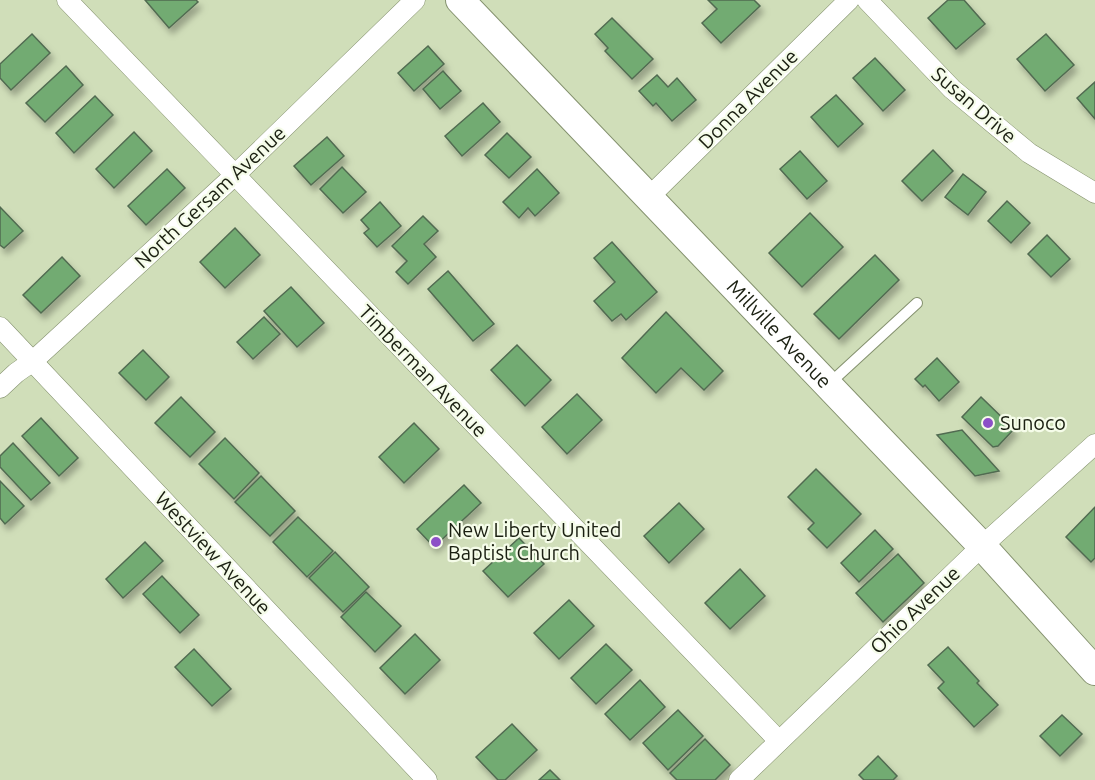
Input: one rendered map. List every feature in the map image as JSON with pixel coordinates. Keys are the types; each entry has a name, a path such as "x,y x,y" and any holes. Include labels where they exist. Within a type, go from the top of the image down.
{"main road":[{"name":"Millville Avenue","path":"460,0 982,546 1095,670"}],"street":[{"name":"Timberman Avenue","path":"68,0 779,741"},
{"name":"North Gersam Avenue","path":"0,388 16,373 33,362 235,175 415,0"},
{"name":"Donna Avenue","path":"648,198 849,0"},
{"name":"Susan Drive","path":"867,0 952,89 1029,153 1095,193"},
{"name":"Westview Avenue","path":"0,327 427,780"},
{"name":"Ohio Avenue","path":"739,780 982,546 1095,444"}],"lane":[{"path":"827,385 917,303"}],"building":[{"path":"145,0 196,0 198,2 169,28"},
{"path":"708,0 754,0 760,6 721,43 702,23 717,9"},
{"path":"948,0 964,0 985,24 956,49 928,18"},
{"path":"612,18 653,59 632,79 605,51 608,48 595,34"},
{"path":"32,34 50,53 11,90 0,78 0,64"},
{"path":"1046,34 1074,65 1045,91 1017,59"},
{"path":"428,46 444,64 414,91 398,73"},
{"path":"875,58 905,90 883,111 853,78"},
{"path":"66,66 83,85 45,122 26,103"},
{"path":"443,71 461,91 440,109 423,89"},
{"path":"657,75 668,87 677,78 696,100 672,121 656,103 653,106 639,91"},
{"path":"1095,82 1095,119 1077,98"},
{"path":"836,95 863,124 838,147 811,117"},
{"path":"95,96 113,115 74,153 56,133"},
{"path":"483,103 500,122 462,156 445,136"},
{"path":"134,132 152,151 114,188 96,169"},
{"path":"507,133 531,157 509,178 485,155"},
{"path":"327,137 344,156 311,185 294,166"},
{"path":"933,150 953,171 922,201 902,181"},
{"path":"800,151 827,181 807,199 780,169"},
{"path":"342,167 366,192 343,213 320,189"},
{"path":"167,169 185,188 146,225 128,206"},
{"path":"537,169 559,193 535,216 528,208 519,218 503,202"},
{"path":"963,174 986,192 968,215 945,197"},
{"path":"1007,201 1030,223 1011,243 988,221"},
{"path":"380,202 401,226 377,247 364,233 369,229 361,220"},
{"path":"0,207 23,231 4,248 0,245"},
{"path":"810,213 843,247 802,287 769,253"},
{"path":"423,216 438,231 424,244 436,257 408,284 396,272 407,261 392,246"},
{"path":"235,228 260,255 225,288 200,262"},
{"path":"1047,235 1070,259 1051,277 1028,254"},
{"path":"612,242 657,292 626,320 621,314 612,321 594,301 615,282 594,258"},
{"path":"875,255 899,280 839,339 814,314"},
{"path":"62,257 80,276 41,313 23,295"},
{"path":"448,271 494,324 473,341 428,289"},
{"path":"291,287 324,323 297,347 264,311"},
{"path":"666,312 723,371 704,390 681,368 656,393 622,358"},
{"path":"264,317 280,334 253,359 237,342"},
{"path":"517,345 551,380 525,406 491,370"},
{"path":"143,350 169,377 146,400 119,373"},
{"path":"937,358 959,382 939,401 925,385 923,387 915,379"},
{"path":"577,394 602,420 567,454 542,427"},
{"path":"181,397 215,432 190,457 155,423"},
{"name":"Sunoco","path":"981,397 1014,429 998,446 993,447 962,417"},
{"path":"41,418 78,458 59,476 22,436"},
{"path":"414,423 439,449 404,483 379,457"},
{"name":"Sunoco","path":"962,430 999,471 975,476 937,435"},
{"path":"225,438 259,473 234,499 199,464"},
{"path":"13,443 50,483 31,500 0,467 0,456"},
{"path":"816,469 861,514 827,548 808,529 814,523 788,497"},
{"path":"261,476 295,511 270,536 235,502"},
{"path":"0,481 24,506 5,524 0,518"},
{"path":"464,485 481,503 434,547 417,529"},
{"path":"679,503 704,529 669,563 644,536"},
{"path":"1095,507 1095,558 1091,562 1066,537"},
{"path":"298,517 333,551 307,577 273,542"},
{"path":"875,530 893,549 859,582 841,563"},
{"path":"519,538 544,564 508,597 483,571"},
{"path":"145,542 163,561 123,598 106,579"},
{"path":"335,552 369,587 343,612 309,578"},
{"path":"898,554 924,583 883,622 856,593"},
{"path":"740,569 765,596 730,629 705,603"},
{"path":"162,576 199,615 180,633 143,594"},
{"path":"366,592 401,626 375,652 341,617"},
{"path":"569,600 594,626 559,659 534,633"},
{"path":"415,634 440,660 405,694 380,668"},
{"path":"606,644 632,670 596,704 571,678"},
{"path":"948,647 998,705 974,727 938,688 944,682 928,665"},
{"path":"194,649 231,689 212,706 175,667"},
{"path":"640,680 665,707 630,740 605,714"},
{"path":"678,710 703,736 668,770 643,743"},
{"path":"1062,715 1082,734 1060,756 1040,736"},
{"path":"512,724 537,750 505,780 498,780 476,757"},
{"path":"705,739 730,765 715,780 677,780 670,773"},
{"path":"878,756 897,776 893,780 864,780 859,775"},
{"path":"550,770 560,780 539,780"}],"place":[{"name":"Sunoco","path":"988,423"},
{"name":"New Liberty United Baptist Church","path":"436,542"}]}
